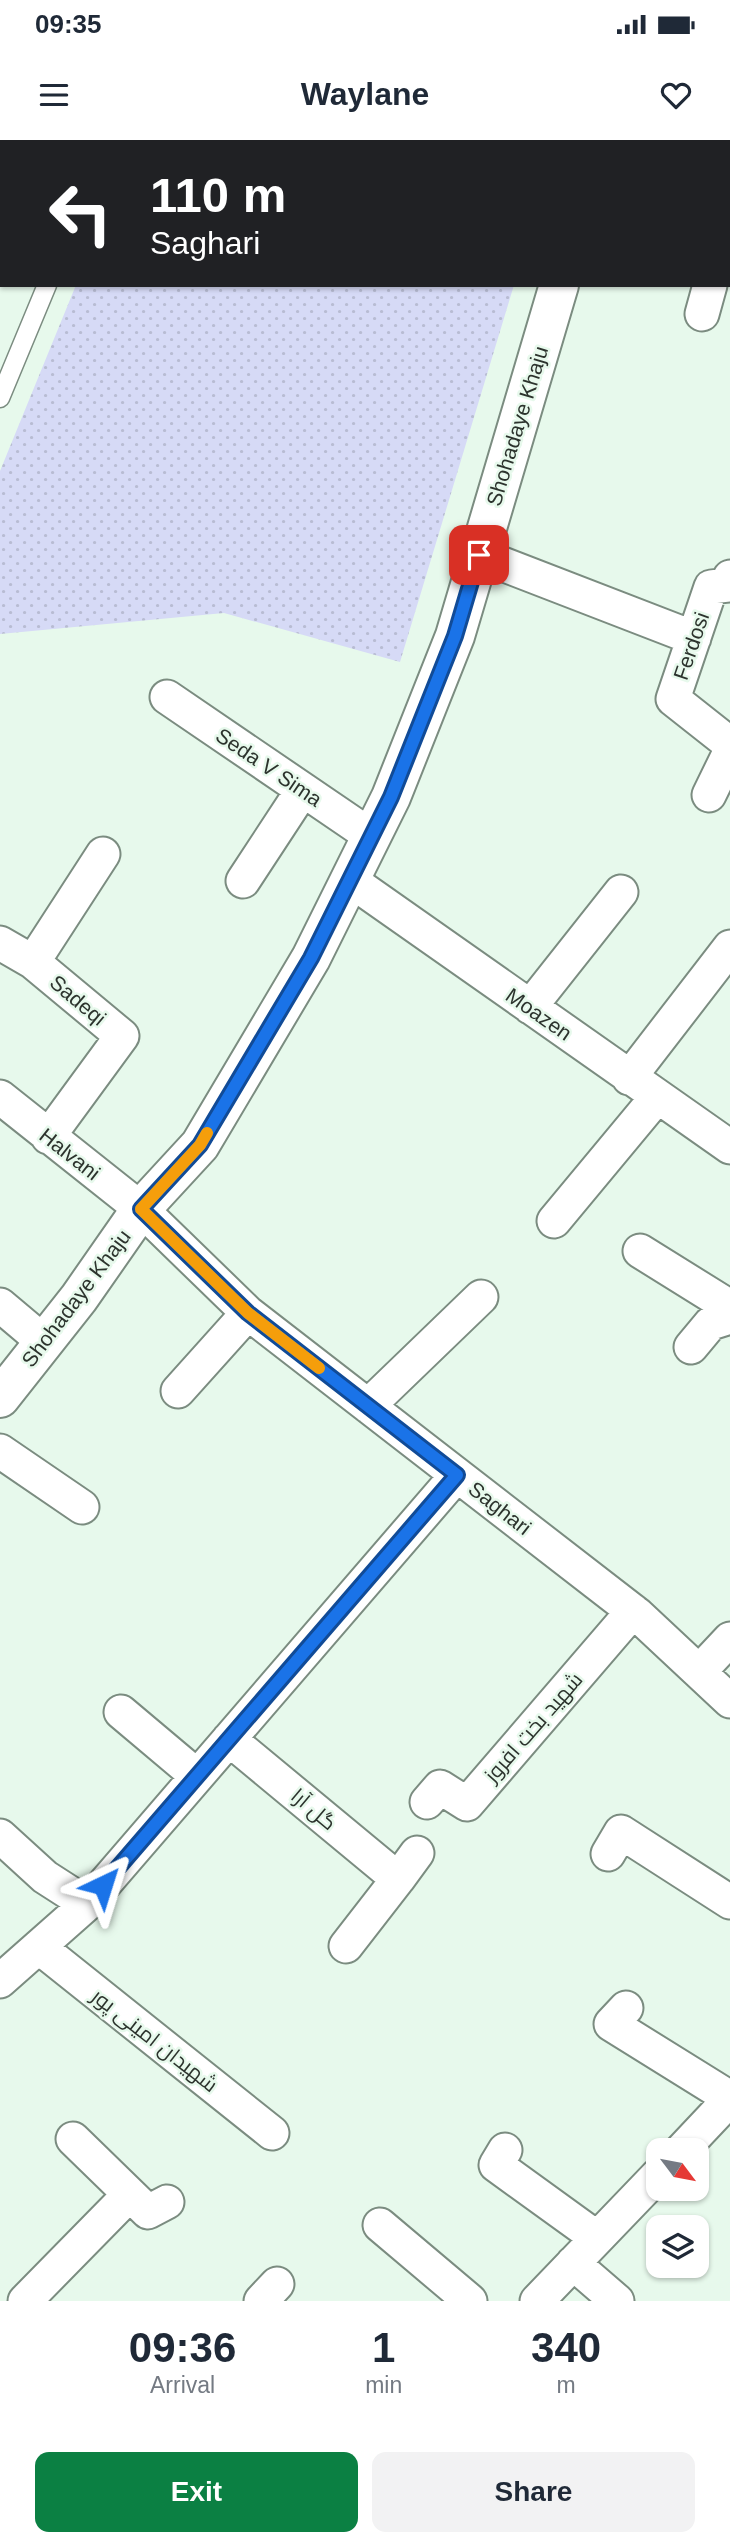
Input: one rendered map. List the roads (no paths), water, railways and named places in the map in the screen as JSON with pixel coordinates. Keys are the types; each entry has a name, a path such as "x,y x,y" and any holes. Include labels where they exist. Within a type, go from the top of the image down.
{"main road":[{"name":"Shohadaye Khaju","path":"0,1398 141,1209 200,1145 311,958 391,797 455,636 558,287"}],"street":[{"path":"479,555 694,638"},
{"name":"Ferdosi","path":"730,577 728,585 711,587 673,699 730,744"},
{"name":"Seda V Sima","path":"167,697 371,836"},
{"path":"709,795 730,752"},
{"path":"243,881 302,791"},
{"path":"33,962 103,854"},
{"name":"Moazen","path":"350,880 730,1147"},
{"path":"530,1007 621,892"},
{"name":"Sadeqi","path":"0,943 33,962 122,1036 48,1137"},
{"path":"629,1078 730,947"},
{"name":"Halvani","path":"0,1097 141,1209"},
{"path":"554,1221 656,1097"},
{"name":"Saghari","path":"141,1209 248,1313 633,1611 730,1701"},
{"path":"640,1251 730,1307"},
{"path":"368,1406 481,1297"},
{"path":"0,1305 44,1342"},
{"path":"177,1391 248,1313"},
{"path":"691,1347 711,1323 730,1317"},
{"path":"0,1451 82,1507"},
{"path":"0,1981 87,1904 457,1475"},
{"name":"شهید بخت افروز","path":"427,1802 440,1787 467,1804 633,1611"},
{"path":"699,1672 730,1639"},
{"path":"121,1713 197,1776"},
{"name":"گل آرا","path":"229,1739 398,1879"},
{"path":"608,1854 621,1832 730,1902"},
{"path":"0,1836 44,1877 87,1904"},
{"path":"346,1946 417,1853"},
{"name":"شهیدان امینی پور","path":"38,1947 272,2133"},
{"path":"626,2008 611,2024 727,2108 695,2138"},
{"path":"73,2139 148,2213 167,2202"},
{"path":"505,2150 496,2165 597,2238"},
{"path":"537,2301 646,2187"},
{"path":"25,2301 129,2195"},
{"path":"380,2225 470,2301"},
{"path":"573,2263 617,2301"}],"lane":[{"path":"0,398 46,287"}]}
